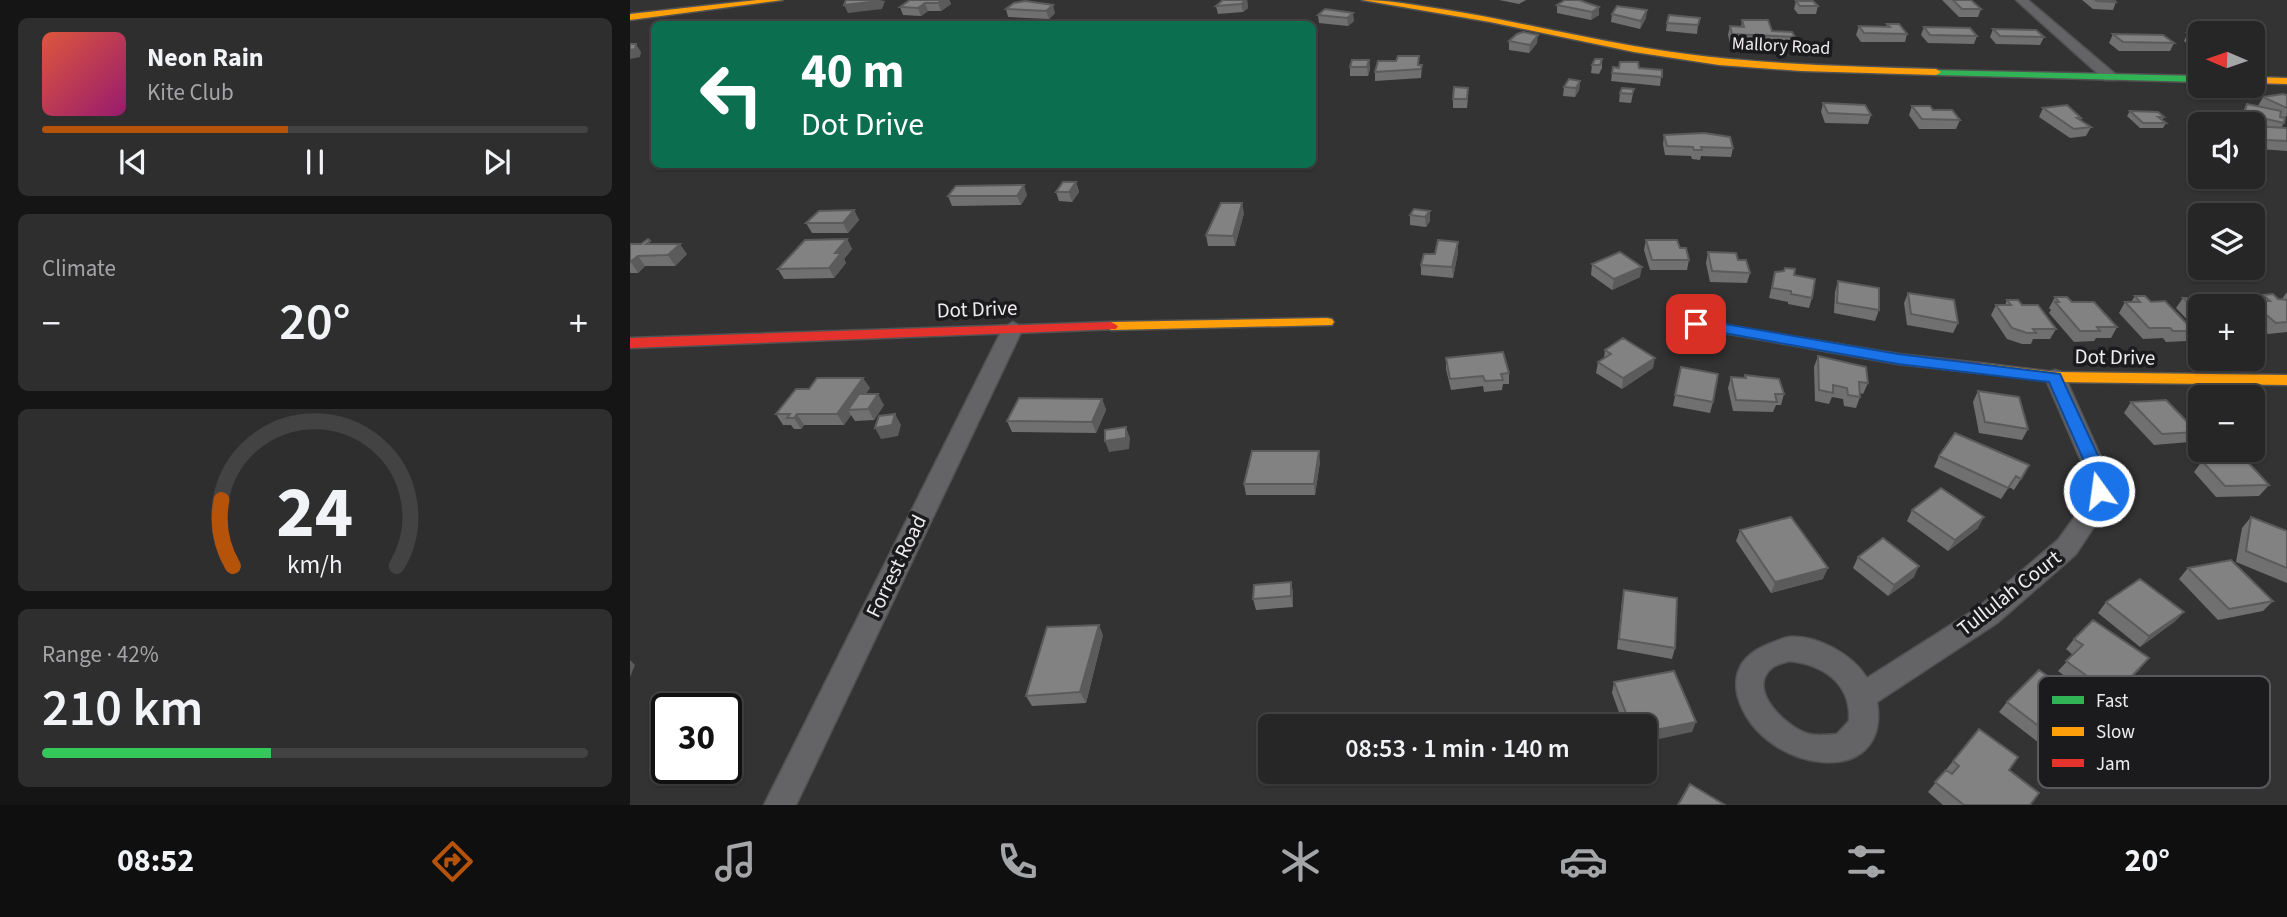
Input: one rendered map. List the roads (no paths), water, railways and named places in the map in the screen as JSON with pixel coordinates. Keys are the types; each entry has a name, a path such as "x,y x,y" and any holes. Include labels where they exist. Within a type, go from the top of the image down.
{"street":[{"path":"630,17 779,0"},
{"name":"Mallory Road","path":"1366,0 1490,19 1634,49 1727,62 1801,68 2188,79"},
{"path":"2021,0 2110,77"},
{"path":"2265,80 2287,81"},
{"name":"Dot Drive","path":"630,343 1013,328 1327,322"},
{"name":"Dot Drive","path":"1696,324 1898,359 2055,377 2287,380"},
{"name":"Forrest Road","path":"780,805 1013,328"},
{"name":"Tullulah Court","path":"1862,696 1988,615 2067,547 2099,501 2099,477 2055,377"}]}
